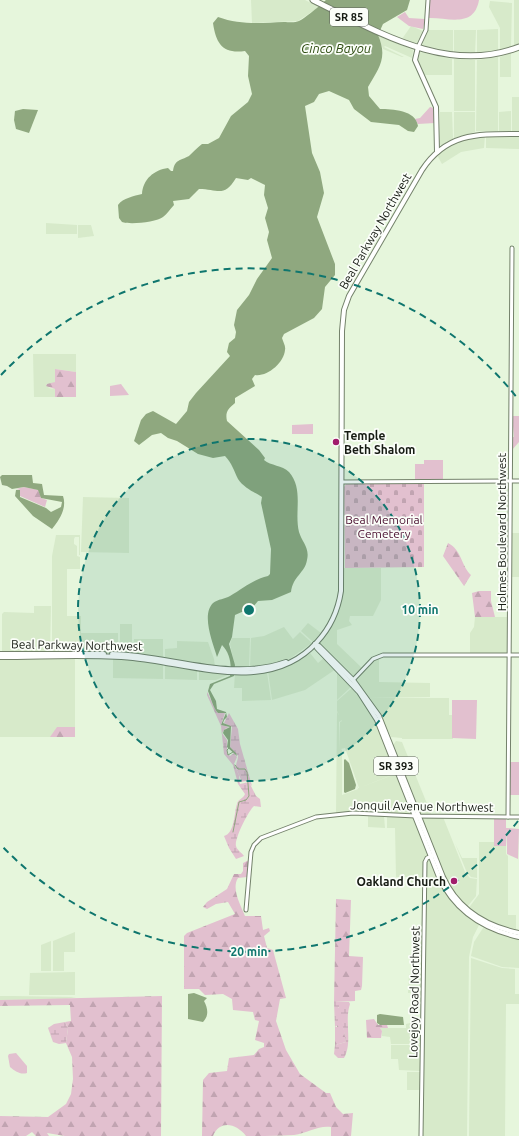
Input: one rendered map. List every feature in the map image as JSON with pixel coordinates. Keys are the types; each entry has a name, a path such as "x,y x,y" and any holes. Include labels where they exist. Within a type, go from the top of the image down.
{"highway":[{"name":"SR 85","path":"316,1 381,32 418,47 453,56 476,57 499,54 519,47"}],"main road":[{"path":"418,47 415,60 436,107 437,152"},
{"name":"Beal Parkway Northwest","path":"0,654 89,655 132,658 198,670 261,671 282,666 300,657 311,649 332,622 341,593 342,331 346,302 355,282 422,170 437,152 454,141 471,135 519,134"},
{"name":"Beal Parkway Northwest","path":"235,670 267,667 290,660 315,644"},
{"name":"SR 393","path":"315,644 337,669 352,681"},
{"name":"SR 393","path":"315,644 344,670 377,720 403,778 448,890 462,906 479,919 496,928 518,935"},
{"path":"311,649 318,649"},
{"name":"Beal Parkway Northwest","path":"0,657 15,657 23,655"},
{"path":"282,666 290,660"},
{"path":"337,669 344,670"}],"street":[{"path":"418,47 426,30 428,0"},
{"name":"Holmes Boulevard Northwest","path":"508,817 512,248"},
{"path":"342,482 519,481"},
{"path":"352,681 373,659 383,655 519,655"},
{"name":"Jonquil Avenue Northwest","path":"246,910 252,850 256,842 261,838 314,817 354,813 418,816 519,817"},
{"name":"Lovejoy Road Northwest","path":"421,1136 425,862 427,858 433,855"}],"shaded area":[{"path":"251,0 305,0 319,7 298,21 252,23"},
{"path":"514,0 519,0 519,44 514,46"},
{"path":"490,1 512,3 511,47 500,50 500,28 489,7"},
{"path":"411,26 423,31 416,44 402,39"},
{"path":"498,29 498,50 477,53 477,30"},
{"path":"428,30 453,30 453,52 422,45"},
{"path":"454,30 476,30 475,54 454,53"},
{"path":"378,35 413,50 412,58 385,46 384,47 404,57 383,49"},
{"path":"420,52 452,59 452,75 424,75 418,60 418,53"},
{"path":"511,53 511,77 500,77 500,57"},
{"path":"498,57 498,131 476,131 477,60"},
{"path":"454,59 475,60 475,111 454,111"},
{"path":"512,97 519,97 519,132 512,131"},
{"path":"511,111 511,131 499,131 499,112"},
{"path":"440,112 452,112 453,139 442,145 439,145"},
{"path":"454,112 475,112 475,132 454,138"},
{"path":"485,136 484,148 461,152 442,164 437,155 454,143 466,139"},
{"path":"486,136 519,137 519,149 486,148"},
{"path":"46,223 77,225 77,234 46,234"},
{"path":"78,225 91,225 94,236 78,238"},
{"path":"364,240 377,240 366,258 362,254"},
{"path":"33,354 76,354 76,372 55,369 55,382 48,388 55,389 55,397 34,397"},
{"path":"83,497 129,498 129,553 81,552"},
{"path":"512,533 519,533 519,577 511,577"},
{"path":"56,535 80,535 80,555 79,537 75,537 74,544 77,546 77,556 80,557 80,569 67,569 67,616 81,616 81,633 118,633 118,652 52,652 52,556"},
{"path":"344,568 381,568 381,600 373,616 350,616 349,621 352,625 337,630 337,644 363,669 353,678 319,644 339,611 342,599"},
{"path":"34,606 51,606 50,652 2,652 2,614 4,612 34,613"},
{"path":"475,617 507,617 508,653 470,653 470,633 474,627"},
{"path":"308,623 321,633 313,642 301,631"},
{"path":"120,624 132,624 132,653 120,652"},
{"path":"284,627 293,639 300,632 312,643 288,660 276,664 250,667 251,638 264,636"},
{"path":"232,638 250,638 249,667 235,667 230,644"},
{"path":"134,639 163,639 163,659 133,653"},
{"path":"177,641 208,642 215,667 165,659 165,649 177,648"},
{"path":"310,653 318,663 324,658 336,669 305,690 272,700 268,671 290,665"},
{"path":"379,657 379,682 430,683 430,697 369,698 354,680"},
{"path":"0,658 75,658 75,737 0,737"},
{"path":"113,658 134,659 163,665 163,679 113,678"},
{"path":"165,665 197,671 197,680 165,679"},
{"path":"337,670 352,686 337,700"},
{"path":"199,671 230,674 216,680 199,680"},
{"path":"267,672 271,700 242,701 242,688 234,688 235,673"},
{"path":"353,687 364,701 377,723 397,773 359,788 398,773 414,815 336,814 337,712 340,716 337,711 337,701","holes":["342,720 340,722 340,750 339,722","345,748 359,788 355,782 358,789 342,795 341,749"]},
{"path":"449,698 449,715 452,715 453,739 402,739 391,737 381,716 370,699"},
{"path":"396,741 402,742 432,816 421,816 393,745"},
{"path":"387,815 415,817 428,854 423,860 424,887 410,887 410,877 396,877 395,828 387,828"},
{"path":"368,816 384,816 385,828 368,827"},
{"path":"421,817 443,817 465,872 470,878 477,879 476,896 467,907 458,899 447,882"},
{"path":"479,842 494,842 494,846 506,846 506,854 508,856 508,915 516,915 516,931 484,921 468,909 479,894"},
{"path":"455,843 462,858 477,858 477,878 471,877 467,873"},
{"path":"430,859 448,895 459,910 479,925 473,937 469,957 467,1136 422,1136 426,862"},
{"path":"483,928 519,938 519,968 502,967 471,956 474,942"},
{"path":"75,932 75,952 64,952 64,971 53,971 53,941"},
{"path":"51,941 51,971 41,971 41,945"},
{"path":"471,958 502,968 515,969 515,994 519,994 519,1004 506,1004 505,1136 469,1136"},
{"path":"75,972 75,995 29,995 30,973"},
{"path":"409,974 423,974 422,992 408,993"},
{"path":"0,996 76,997 66,999 0,1000"},
{"path":"422,1020 422,1044 391,1044 390,1037 382,1036 382,1031 380,1028 406,1028 406,1024"},
{"path":"391,1045 422,1045 421,1071 399,1070 398,1059 391,1059"},
{"path":"407,1072 421,1072 421,1090 407,1090"}],"green space":[{"path":"429,0 479,0 472,15 459,20 451,20 428,18"},
{"path":"405,12 409,18 425,19 423,29 409,26 397,17"},
{"path":"430,107 434,108 435,123 418,124 415,119 420,118"},
{"path":"55,369 76,372 76,397 55,397 55,389 46,386 47,384 55,382"},
{"path":"121,384 129,395 110,396 110,386"},
{"path":"512,416 519,416 519,442 512,450 512,437 514,437"},
{"path":"313,424 313,434 292,434 292,425"},
{"path":"424,460 443,460 443,480 415,481 415,464 424,464"},
{"name":"Beal Memorial Cemetery","path":"346,484 424,484 424,567 345,568 344,487"},
{"path":"24,487 39,490 41,498 47,500 45,507 20,496 20,490 16,489"},
{"path":"448,543 453,546 459,554 465,567 471,575 464,586 443,556"},
{"path":"479,591 491,591 491,601 495,617 475,617 472,593"},
{"path":"207,692 218,713 225,713 221,725 229,727 222,733 227,740 227,753 230,756 234,753 237,757 234,764 239,775 240,784 249,782 256,796 260,799 261,807 254,806 239,831 236,846 244,856 236,859 224,836 228,834 232,827 238,802 245,794 238,784 233,765 224,754 221,726"},
{"path":"452,700 477,700 476,739 452,738"},
{"path":"229,713 238,729 240,744 252,786 247,781 241,782 237,770 236,765 238,756 230,747 232,727 224,723"},
{"path":"57,727 75,727 75,737 50,737"},
{"path":"510,762 519,762 519,795 510,795"},
{"path":"494,818 506,818 506,828 519,828 507,829 506,846 494,846"},
{"path":"507,829 519,829 518,859 507,854"},
{"path":"249,860 247,877 238,878 236,882 236,892 245,916 261,916 263,930 269,928 270,931 264,936 267,948 273,950 286,998 280,999 276,1021 286,1050 300,1074 326,1093 330,1093 336,1107 343,1114 353,1113 351,1136 331,1136 331,1127 326,1127 317,1128 294,1135 246,1136 233,1126 224,1125 216,1131 213,1136 202,1136 203,1080 209,1073 227,1071 229,1058 254,1055 259,1049 264,1047 264,1043 255,1040 259,1021 255,1020 253,1012 233,1010 232,999 223,994 205,995 199,989 184,989 184,936 187,933 235,914 228,902 216,904 207,909 203,907 207,902 227,889 234,874 241,874 243,871 243,863"},
{"path":"336,899 351,900 349,956 363,957 362,986 361,990 355,991 355,1001 334,1002"},
{"path":"162,996 161,1136 65,1136 47,1133 49,1136 36,1136 32,1132 26,1136 0,1136 0,1116 48,1117 66,1104 71,1094 73,1079 72,1057 66,1043 68,1028 65,1022 71,1021 70,1005 0,1006 0,1000"},
{"path":"334,1002 349,1002 350,1004 348,1011 348,1045 344,1058 338,1058 334,1054 335,1045 346,1042 339,1007 338,1025 335,1027"},
{"path":"340,1007 346,1042 335,1045 335,1027 337,1027 338,1008"},
{"path":"374,1019 378,1025 387,1025 388,1028 380,1028 382,1031 381,1038 367,1038 366,1020"},
{"path":"65,1022 68,1028 66,1043 59,1044 53,1042 48,1028 54,1024"},
{"path":"16,1053 27,1066 27,1073 20,1073 10,1067 8,1056 9,1054"}],"water":[{"name":"Cinco Bayou","path":"326,0 410,0 407,10 383,24 378,35 382,50 381,62 368,87 369,96 380,109 397,110 408,114 413,117 418,126 414,132 408,131 399,125 371,122 354,109 349,100 329,91 319,94 314,102 305,106 312,153 320,172 324,193 317,217 335,264 335,275 325,287 322,309 314,318 284,334 282,338 285,348 282,360 265,374 255,375 252,379 255,386 235,398 235,403 226,415 227,421 259,450 265,458 264,460 286,470 294,479 297,493 299,532 307,549 308,556 306,564 294,582 291,592 272,600 258,601 253,607 235,615 232,637 229,644 235,665 234,676 214,684 210,690 216,701 217,709 226,712 227,717 223,723 231,726 230,747 237,756 227,747 228,740 223,733 224,730 230,727 221,725 226,713 218,713 216,711 208,691 210,684 230,676 231,668 229,655 222,645 217,657 209,629 208,615 213,603 228,597 270,574 271,549 261,503 262,497 249,490 240,482 225,456 213,458 198,454 161,433 152,435 139,445 134,441 141,420 146,414 153,411 176,424 187,411 189,402 196,393 230,356 227,352 229,343 235,338 236,332 234,325 237,310 249,295 257,279 272,258 267,240 269,232 265,218 268,208 264,195 265,185 251,178 248,180 236,178 228,188 224,190 216,191 199,189 189,199 173,201 174,205 160,219 143,222 122,222 119,218 118,205 126,199 142,194 147,180 154,173 168,168 173,171 175,164 178,161 189,156 202,144 208,144 219,138 231,116 248,102 252,94 248,76 249,56 245,51 231,51 222,46 216,37 213,23 218,17 226,20 242,22 296,22 305,17"},
{"path":"23,109 38,110 29,133 16,129 14,120 15,111"},
{"path":"2,475 32,475 33,483 42,484 44,495 63,496 64,505 62,513 52,529 33,516 15,496 16,490 20,490 20,497 46,508 51,512 61,507 62,502 41,498 38,490 24,487 12,489 2,485 0,477"},
{"path":"345,759 349,763 356,785 355,789 345,793 344,760"},
{"path":"194,993 207,998 204,1001 207,1009 207,1015 203,1022 188,1019 188,994"},
{"path":"380,1014 403,1017 404,1025 380,1025 377,1023 377,1015"}],"waterway":[{"path":"229,748 227,750 228,755 233,752"},
{"path":"233,832 239,802 246,800 249,796 247,772 245,769 238,769 235,765"}],"place":[{"name":"Temple Beth Shalom","path":"336,442"},
{"name":"Oakland Church","path":"454,881"}]}
